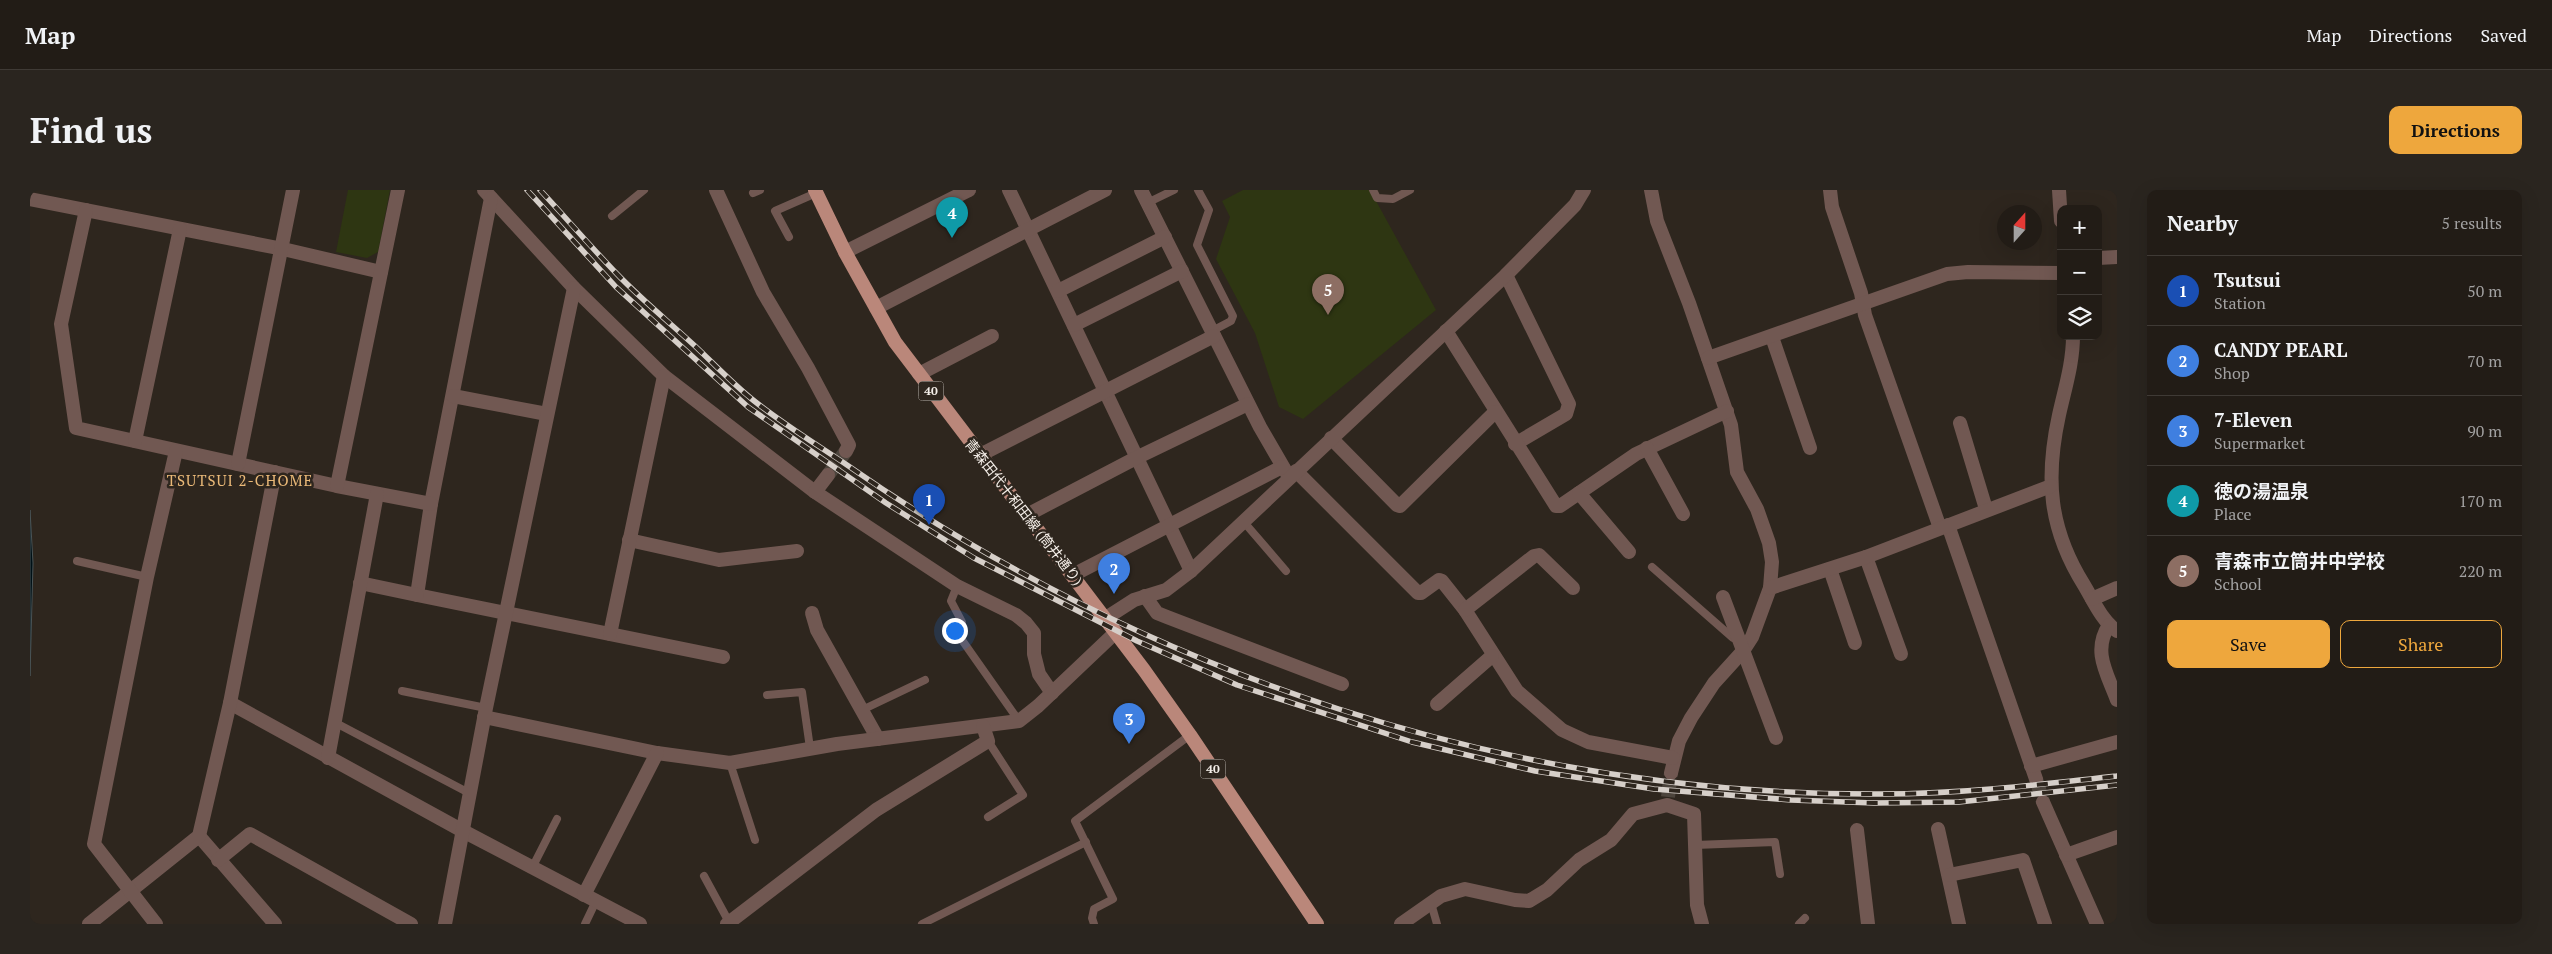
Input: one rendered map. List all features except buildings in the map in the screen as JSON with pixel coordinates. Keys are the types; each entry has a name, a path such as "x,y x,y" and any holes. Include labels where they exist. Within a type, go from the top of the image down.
{"main road":[{"name":"青森田代十和田線 (筒井通り)","path":"818,191 846,252 895,342 1106,618 1190,735 1317,924"}],"street":[{"path":"238,464 283,249 293,190"},
{"path":"337,486 398,190"},
{"path":"716,190 763,292 831,409 849,445 846,451"},
{"path":"846,252 969,190"},
{"path":"1009,190 1191,571"},
{"path":"876,308 1105,190"},
{"path":"1141,190 1248,404 1289,471 1418,593 1421,594 1439,580 1442,581 1465,610 1492,656 1517,691 1562,730 1588,742 1673,758"},
{"path":"1106,618 1126,604 1166,590 1191,571 1243,521 1289,471 1331,438 1506,275 1575,205 1584,190"},
{"path":"1650,190 1657,221 1727,411 1734,435 1736,472 1757,509 1769,543 1772,562 1770,588 1756,626 1704,697 1683,733 1673,758 1671,773"},
{"path":"1830,190 1832,206 1862,294 1862,303 2034,773 2117,742"},
{"path":"2059,190 2060,205"},
{"path":"488,194 574,288 664,376 816,492 956,586 1016,615 1026,623 1034,633 1034,654 1039,674 1052,692"},
{"path":"417,594 431,504 488,194"},
{"path":"30,199 283,249 381,272"},
{"path":"86,210 61,324 76,428 337,486 431,504"},
{"path":"135,442 180,229"},
{"path":"1058,290 1165,237"},
{"path":"2102,258 2117,257"},
{"path":"1074,325 1182,271"},
{"path":"1708,358 1772,337 1862,303 1957,272 2057,273"},
{"path":"1506,275 1569,404 1566,414 1516,444"},
{"path":"445,924 485,712 574,288"},
{"path":"1446,331 1495,412 1556,506 1560,506 1647,448 1727,411"},
{"path":"980,455 1213,334"},
{"path":"919,374 992,336"},
{"path":"1772,337 1810,448"},
{"path":"2073,340 2072,361 2052,453 2051,486 2053,512 2062,543 2092,599 2113,628 2102,636 2100,654 2117,700"},
{"path":"610,634 664,376"},
{"path":"452,396 547,414"},
{"path":"1027,515 1136,458 1248,404"},
{"path":"1331,438 1400,506 1495,412"},
{"path":"1960,423 1986,509"},
{"path":"1647,448 1683,514"},
{"path":"156,924 94,844 147,577 176,451"},
{"path":"1073,575 1167,524 1289,471"},
{"path":"89,924 199,836 230,703 275,472"},
{"path":"816,492 828,475"},
{"path":"1770,588 1866,557 1986,509 2051,486"},
{"path":"1579,493 1629,552"},
{"path":"328,758 377,494"},
{"path":"629,540 719,560 797,551"},
{"path":"1465,610 1534,556 1539,555 1573,588"},
{"path":"1866,557 1901,654"},
{"path":"1830,569 1855,643"},
{"path":"360,583 723,657"},
{"path":"2092,599 2117,588"},
{"path":"1145,596 1157,612 1167,617 1342,684"},
{"path":"1723,597 1776,738"},
{"path":"812,613 817,630 878,739"},
{"path":"485,712 657,753 730,763 810,748 1019,721 1116,632"},
{"path":"1437,704 1492,656"},
{"path":"230,703 462,831 640,924"},
{"path":"728,923 876,810 988,741 983,726"},
{"path":"590,898 657,753"},
{"path":"1401,924 1441,896 1465,889 1515,900 1530,901 1538,897 1579,860 1611,840 1633,814 1667,801 1694,814 1697,905 1702,924"},
{"path":"2043,802 2097,924"},
{"path":"1938,829 1960,924"},
{"path":"1857,830 1868,924"},
{"path":"218,860 250,834 411,924"},
{"path":"199,836 275,924"},
{"path":"2066,855 2117,837"},
{"path":"1948,875 2023,860 2045,924"}],"lane":[{"path":"612,216 644,190"},
{"path":"1148,203 1174,190"},
{"path":"1198,190 1209,210 1197,245 1233,316 1231,321 1213,334"},
{"path":"1373,190 1377,198 1393,199 1410,190"},
{"path":"790,237 775,211 818,191"},
{"path":"1243,521 1286,570"},
{"path":"77,561 147,577"},
{"path":"1652,567 1741,645"},
{"path":"956,586 951,601 962,622 962,640 1019,721"},
{"path":"862,710 925,680"},
{"path":"402,691 485,712"},
{"path":"768,695 802,692 810,748"},
{"path":"334,722 469,793"},
{"path":"1094,924 1092,918 1094,909 1113,899 1075,821 1190,735"},
{"path":"988,741 1023,794 988,817"},
{"path":"730,763 755,840"},
{"path":"532,868 558,819"},
{"path":"922,924 1086,842"},
{"path":"1695,846 1775,842 1780,874"},
{"path":"704,876 728,923"},
{"path":"585,924 590,898"},
{"path":"1431,903 1437,924"}],"green space":[{"path":"348,190 390,190 378,252 367,258 336,252"},
{"path":"1243,190 1370,190 1436,310 1303,419 1279,407 1255,333 1216,259 1230,217 1222,201"}],"shaded area":[{"path":"30,510 33,563 30,676"}],"tunnel":[{"path":"828,475 846,451"},
{"path":"1668,797 1671,773"},
{"path":"2036,779 2043,802"}],"railway":[{"path":"527,190 616,287 748,407 886,503 974,558 1137,641 1237,685 1412,742 1535,771 1654,789 1791,800 1874,803 1959,802 2117,785"},
{"path":"540,190 636,293 738,387 776,417 963,540 1084,605 1210,662 1339,709 1471,746 1606,773 1742,789 1880,794 1969,791 2117,776"}],"place":[{"name":"徳の湯温泉","path":"952,238"},
{"name":"青森市立筒井中学校","path":"1328,315"},
{"name":"Tsutsui","path":"929,525"},
{"name":"CANDY PEARL","path":"1114,594"},
{"name":"7-Eleven","path":"1129,744"}],"district":[{"name":"TSUTSUI 2-CHOME","path":"240,481"}]}
